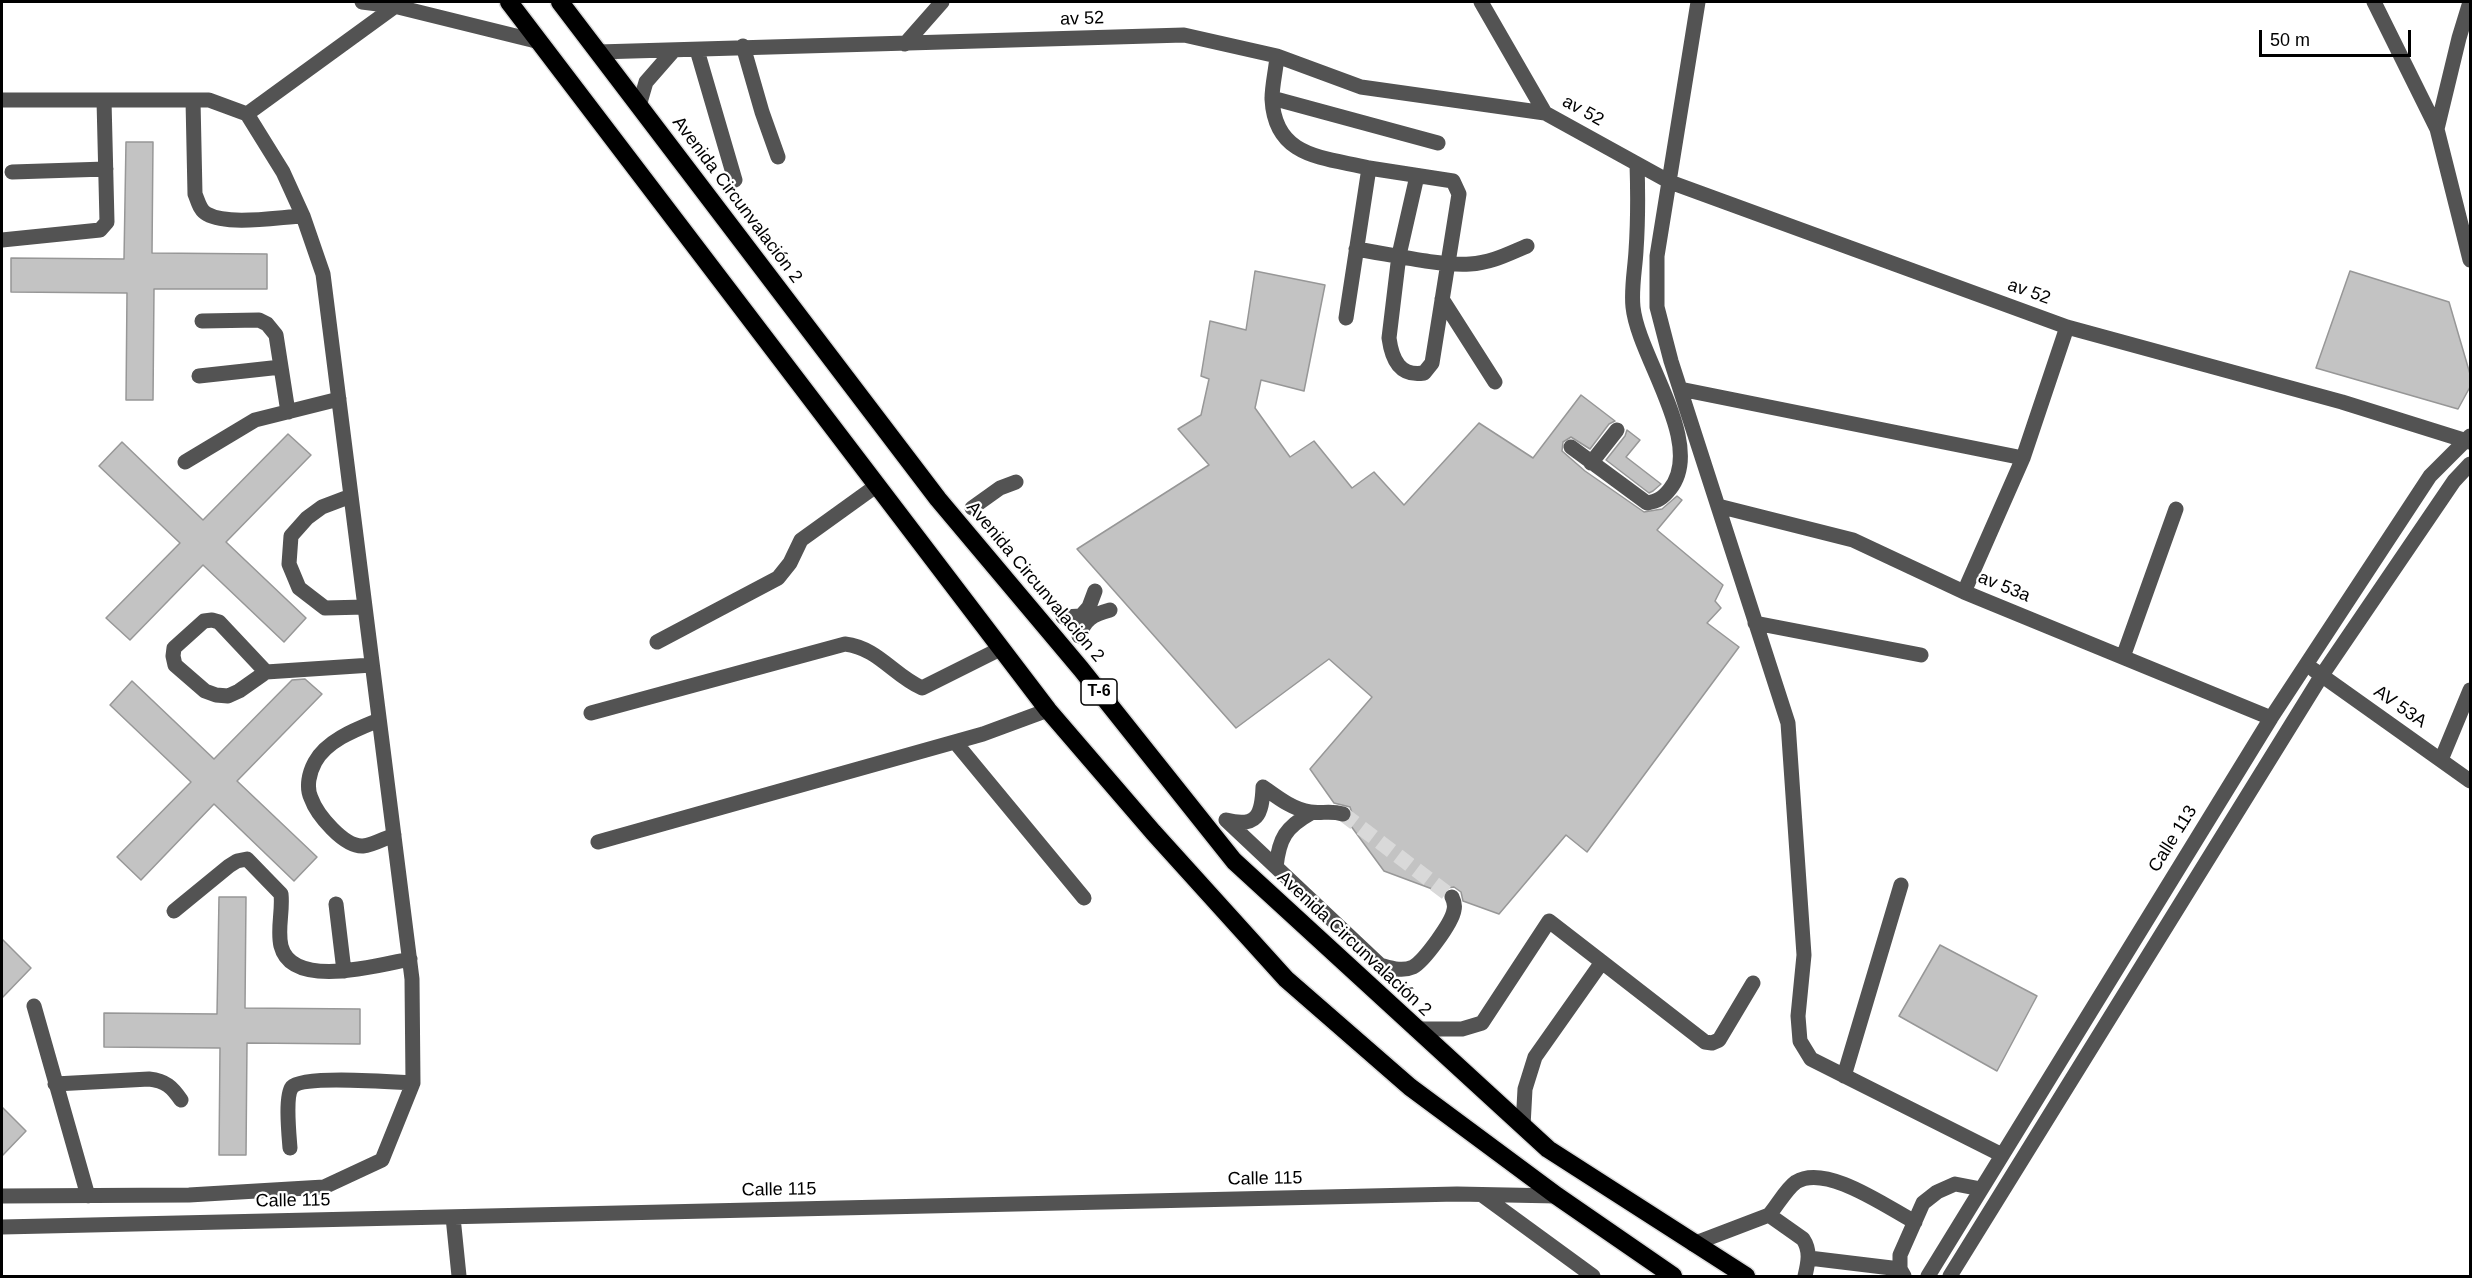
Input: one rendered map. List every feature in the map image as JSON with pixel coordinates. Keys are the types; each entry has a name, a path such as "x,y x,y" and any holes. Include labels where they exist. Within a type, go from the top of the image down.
{"highway":[{"path":"509,2 1048,710 1286,979 1410,1087 1557,1196 1672,1276"},
{"name":"Avenida Circunvalación 2","path":"560,2 938,499 1081,669 1234,861 1548,1149 1746,1276"}],"street":[{"path":"371,2 397,4 540,42"},
{"path":"905,44 942,2"},
{"path":"1481,2 1545,113"},
{"path":"1698,2 1657,256 1657,307 1680,389 1788,723 1804,955 1798,1017 1800,1041 1811,1059 2002,1155"},
{"path":"2374,2 2437,129 2470,260"},
{"path":"2437,129 2470,2"},
{"path":"247,114 397,4"},
{"name":"av 52","path":"598,52 1184,34 1278,56 1361,87 1545,113 1670,182 2067,327 2342,402 2469,440"},
{"path":"743,46 778,157"},
{"path":"639,106 646,82 674,50"},
{"path":"697,50 735,180"},
{"path":"1278,56 1272,98 1280,128 1291,145 1308,153 1369,168 1417,176 1453,182 1458,188 1460,200 1431,363 1424,373 1412,375 1402,370 1396,361 1389,338 1399,255 1417,176"},
{"path":"1272,98 1438,143"},
{"path":"2,100 209,100 247,114 283,172 303,216 323,274 410,959 414,1024 413,1083 382,1160 324,1187 189,1196 2,1196"},
{"path":"2,240 100,230 107,222 104,100"},
{"path":"193,100 195,194 199,206 206,214 228,219 303,216"},
{"path":"1571,447 1647,503 1657,502 1673,486 1679,474 1682,458 1678,436 1638,326 1633,306 1638,210 1637,164"},
{"path":"1346,318 1369,168"},
{"path":"12,172 106,169"},
{"path":"1356,249 1448,263 1470,264 1497,259 1527,246"},
{"path":"1442,299 1495,382"},
{"path":"202,321 259,320 267,324 276,335 288,411"},
{"path":"1964,592 2023,458 2067,327"},
{"path":"199,376 281,367"},
{"path":"1680,389 2023,458"},
{"path":"185,462 255,420 339,399"},
{"path":"1591,463 1617,430"},
{"name":"Calle 113","path":"1928,1276 2271,718 2430,476 2469,440"},
{"path":"1950,1276 2322,675 2454,481 2470,464"},
{"path":"972,508 1000,488 1016,482"},
{"path":"657,642 778,578 790,563 801,540 876,486"},
{"path":"351,496 322,507 307,518 291,536 290,564 299,588 326,608 365,607"},
{"name":"av 53a","path":"1718,506 1853,540 1964,592 2271,718"},
{"path":"2123,657 2176,509"},
{"path":"1063,617 1080,616 1089,607 1095,591"},
{"path":"1079,636 1084,622 1094,614 1110,610"},
{"path":"266,672 219,622 212,620 204,621 174,648 175,664 205,691 216,695 228,696 239,691 266,672 372,665"},
{"path":"1755,623 1921,656"},
{"path":"591,713 845,644 858,645 873,652 911,683 922,688 1000,649"},
{"name":"AV 53A","path":"2307,665 2470,781"},
{"path":"2441,760 2470,690"},
{"path":"598,842 955,742 1048,710"},
{"path":"380,720 349,732 338,739 315,761 308,780 311,798 342,840 362,846 394,835"},
{"path":"955,742 1084,898"},
{"path":"1311,813 1290,806 1263,787 1262,808 1254,820 1242,824 1226,820 1380,965 1396,970 1413,967 1425,956 1452,917 1455,908 1452,897"},
{"path":"1276,867 1278,850 1284,834 1296,821 1311,813 1331,810 1343,814"},
{"path":"174,911 229,866 237,861 247,860 281,894 282,947 289,960 301,968 319,972 344,971 410,959"},
{"path":"1844,1076 1901,885"},
{"path":"336,904 344,971"},
{"path":"1416,1029 1462,1029 1482,1023 1549,921 1705,1042 1712,1043 1719,1040 1753,983"},
{"path":"1523,1126 1525,1089 1535,1058 1602,962"},
{"path":"34,1006 88,1196"},
{"path":"55,1083 162,1080 181,1100"},
{"path":"290,1148 289,1094 293,1086 304,1081 323,1080 413,1083"},
{"path":"1693,1244 1769,1215 1795,1182 1812,1177 1832,1179 1915,1222"},
{"path":"1809,1258 1902,1273 1900,1255 1923,1203 1937,1192 1955,1184 1981,1189"},
{"path":"1482,1195 1593,1276"},
{"name":"Calle 115","path":"2,1227 1482,1195 1557,1196"},
{"path":"1769,1215 1807,1244 1809,1258 1804,1276"},
{"path":"453,1217 459,1276"}],"building":[{"path":"126,142 153,142 152,253 267,254 267,289 154,289 153,400 126,400 127,293 11,292 11,258 124,259"},
{"path":"1255,271 1325,285 1304,391 1261,380 1255,408 1290,457 1314,441 1352,488 1374,472 1404,505 1479,423 1533,458 1581,395 1615,421 1609,424 1590,449 1571,437 1563,442 1562,451 1585,471 1644,512 1662,509 1677,496 1682,500 1657,530 1723,585 1715,601 1721,608 1707,623 1739,647 1587,852 1566,835 1499,914 1463,901 1461,892 1454,887 1447,888 1443,893 1384,871 1348,822 1353,816 1350,807 1334,803 1310,769 1372,697 1329,659 1236,728 1077,549 1209,465 1178,429 1201,415 1209,379 1201,376 1210,321 1246,330"},
{"path":"2350,271 2449,302 2470,374 2470,387 2458,409 2316,368"},
{"path":"1627,430 1640,440 1626,457 1661,484 1649,493 1606,460 1625,436"},
{"path":"288,434 311,455 226,542 306,618 284,642 203,565 130,640 106,618 180,543 99,466 122,442 203,520"},
{"path":"305,679 322,694 237,781 317,857 294,881 214,804 141,880 117,857 191,782 110,705 132,681 214,759 292,680"},
{"path":"219,897 246,897 245,1008 360,1009 360,1044 247,1043 246,1155 219,1155 220,1048 104,1047 104,1013 217,1014"},
{"path":"2,939 31,968 2,998"},
{"path":"1940,945 2037,996 1997,1071 1899,1016"},
{"path":"2,1107 26,1131 2,1156"}],"tunnel":[{"path":"1343,814 1452,897"}]}
